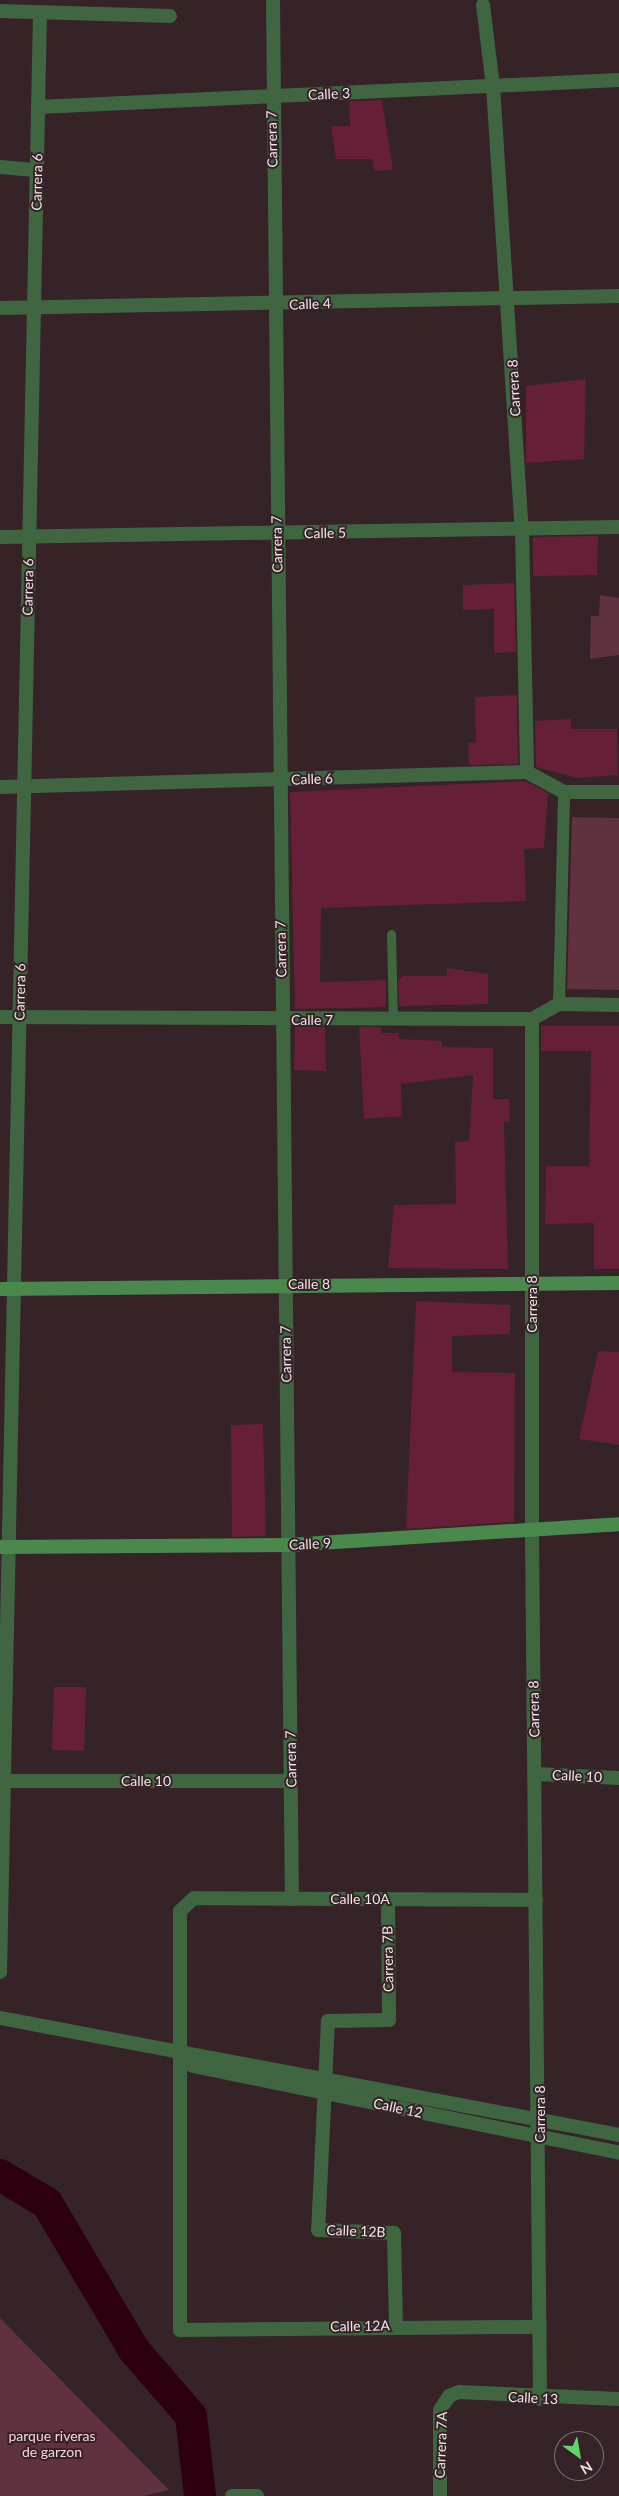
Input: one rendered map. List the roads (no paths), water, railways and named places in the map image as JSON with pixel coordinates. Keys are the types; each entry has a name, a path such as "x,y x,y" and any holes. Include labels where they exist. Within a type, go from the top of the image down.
{"main road":[{"name":"Calle 8","path":"7,1289 285,1284 619,1283"},
{"name":"Calle 9","path":"4,1547 288,1545 532,1532 619,1524"}],"street":[{"name":"Carrera 7","path":"274,0 271,96 292,1898"},
{"name":"Carrera 8","path":"483,5 492,86 508,298 522,529 527,772"},
{"path":"0,11 170,16"},
{"name":"Carrera 6","path":"0,1972 7,1289 20,1017 40,12"},
{"name":"Calle 3","path":"38,107 619,80"},
{"path":"0,168 37,170"},
{"name":"Calle 4","path":"0,308 274,305 619,296"},
{"name":"Calle 5","path":"0,537 619,527"},
{"path":"527,772 564,792 619,792"},
{"name":"Calle 6","path":"0,787 527,772"},
{"path":"564,792 559,1004 619,1005"},
{"name":"Calle 7","path":"0,1017 282,1020 532,1019 559,1004"},
{"name":"Carrera 8","path":"532,1019 532,1532 540,2120 540,2400"},
{"name":"Calle 10","path":"535,1774 619,1778"},
{"name":"Calle 10","path":"2,1781 291,1781"},
{"name":"Calle 10A","path":"180,2056 180,1911 186,1903 194,1898 536,1900"},
{"name":"Carrera 7B","path":"325,2086 328,2021 389,2020 388,1899"},
{"name":"Calle 12","path":"0,2018 180,2056 193,2066 540,2120 619,2135"},
{"name":"Calle 12A","path":"180,2056 180,2330 396,2325 540,2327"},
{"name":"Calle 12","path":"325,2086 540,2137 619,2153"},
{"name":"Calle 12B","path":"325,2086 318,2230 394,2233 396,2325"},
{"name":"Calle 13","path":"449,2396 460,2392 540,2400 619,2400"},
{"name":"Carrera 7A","path":"440,2496 440,2410 449,2396"},
{"path":"232,2496 257,2496"}],"lane":[{"path":"391,934 393,1020"}],"waterway":[{"path":"0,2175 47,2203 134,2350 191,2416 200,2496"}],"park label":[{"name":"parque riveras de garzon","path":"52,2444"}]}
